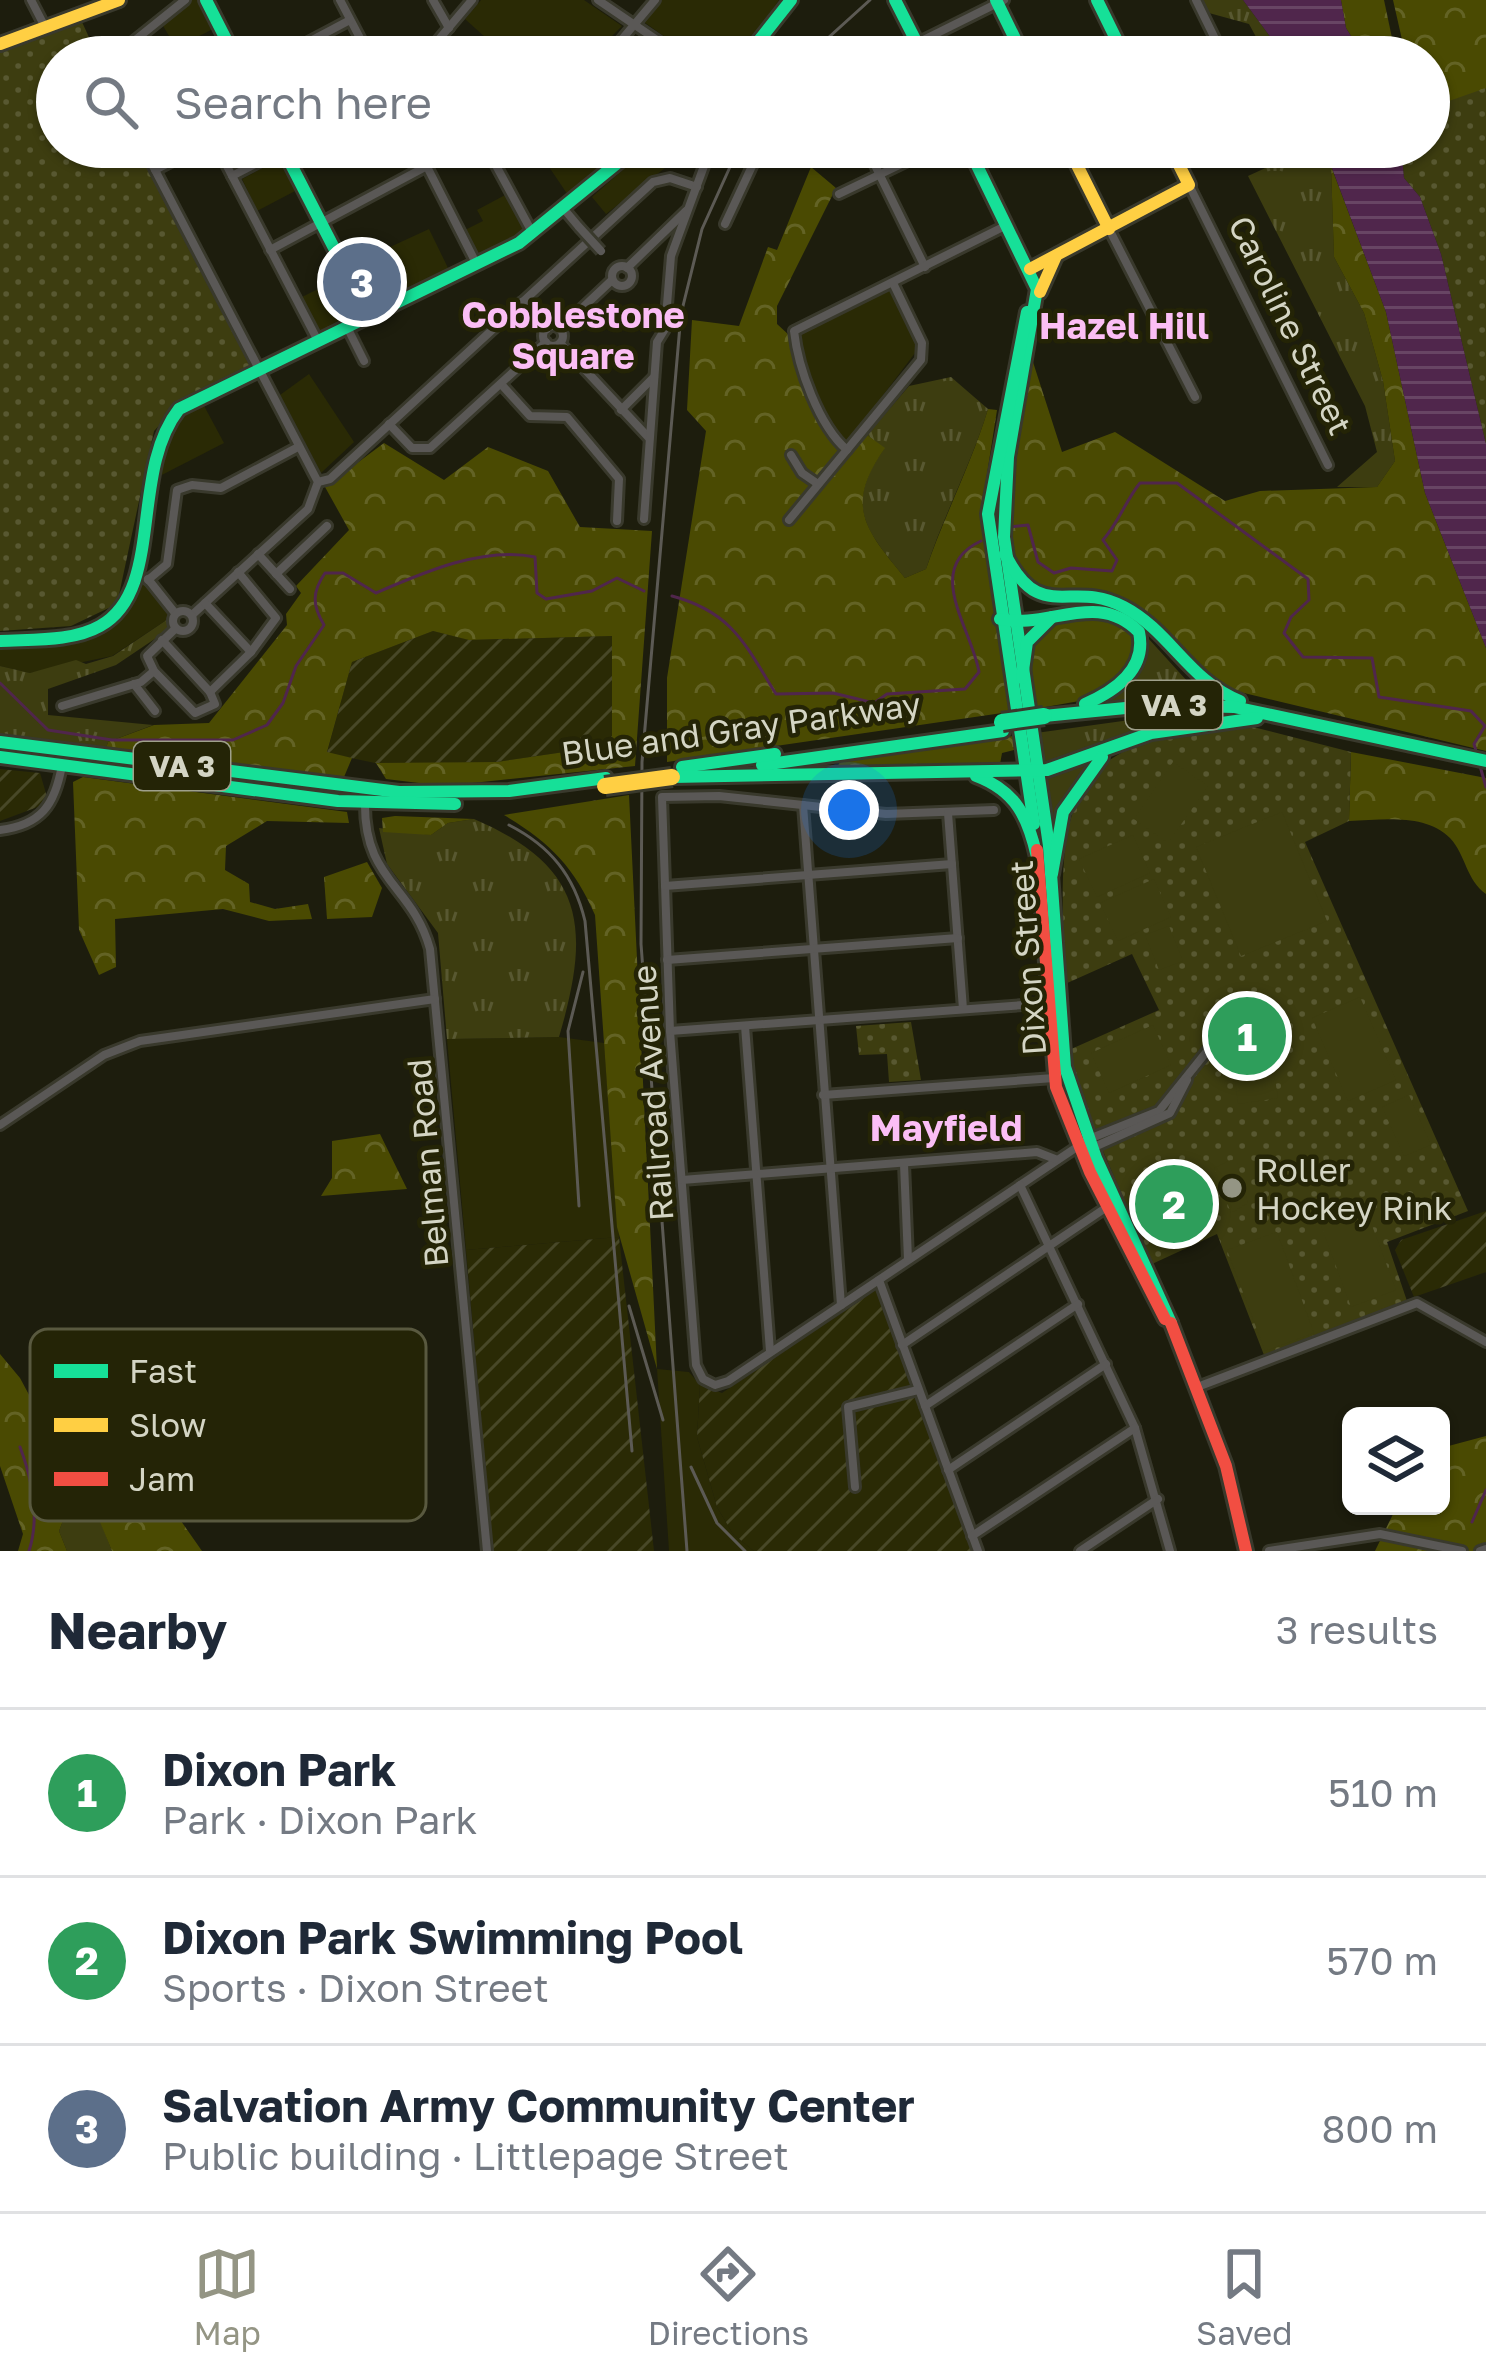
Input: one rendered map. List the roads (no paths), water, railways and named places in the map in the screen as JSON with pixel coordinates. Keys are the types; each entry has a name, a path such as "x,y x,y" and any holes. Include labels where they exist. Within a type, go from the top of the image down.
{"main road":[{"path":"0,44 119,0"},
{"path":"206,0 224,36"},
{"path":"895,0 913,36"},
{"path":"1096,0 1113,36"},
{"path":"999,1 1015,36"},
{"path":"762,36 786,3"},
{"path":"294,168 369,316"},
{"path":"0,640 101,626 124,608 143,575 160,430 178,409 532,234 612,168"},
{"path":"979,168 1030,269 1189,185"},
{"path":"1078,168 1109,229"},
{"name":"Caroline Street","path":"1180,168 1189,185"},
{"path":"1032,328 1045,274 1056,256"},
{"name":"Dixon Street","path":"996,509 1032,328 1037,289 1030,269"},
{"name":"Dixon Street","path":"1030,269 1029,302 996,509 998,557 1052,874 1054,1078 1171,1327"},
{"path":"998,557 1028,591 1043,600 1118,604 1201,686 1304,719"},
{"path":"1008,618 1073,601"},
{"path":"1008,618 1093,611 1117,615 1134,630 1140,652 1133,676 1118,691 1044,721"},
{"path":"1022,678 1027,642 1053,616"},
{"name":"Dixon Street","path":"1008,618 1022,678 1053,1003 1068,1078 1107,1207 1153,1304 1171,1327"},
{"name":"Blue and Gray Parkway","path":"0,757 467,803 1178,705 1304,719 1486,765"},
{"name":"Blue and Gray Parkway","path":"1044,721 1165,713 1257,718 1447,755"},
{"path":"672,773 1031,769 1066,765 1174,728 1257,718"},
{"name":"Blue and Gray Parkway","path":"0,742 365,796"},
{"path":"1052,874 1067,802 1087,772 1114,747"},
{"path":"958,773 989,780 1014,796 1027,815 1037,857"},
{"path":"1171,1327 1226,1466 1246,1551"}],"street":[{"path":"31,0 45,27"},
{"path":"141,36 185,0"},
{"path":"340,0 359,36"},
{"path":"433,0 448,28"},
{"path":"442,36 472,0"},
{"path":"598,0 650,36"},
{"path":"625,36 655,0"},
{"path":"1196,0 1214,36"},
{"path":"943,36 999,1"},
{"path":"320,36 350,20"},
{"path":"159,168 155,170 318,482"},
{"path":"228,168 318,340"},
{"path":"232,176 247,168"},
{"path":"270,250 423,168"},
{"path":"428,168 476,263"},
{"path":"497,168 532,234"},
{"path":"644,519 657,342 665,329 671,256 704,168"},
{"path":"725,224 750,168"},
{"path":"876,168 925,267"},
{"path":"839,194 896,168"},
{"path":"318,482 330,478 653,182 670,178 697,187"},
{"name":"Caroline Street","path":"1189,185 1328,465"},
{"path":"563,208 615,268"},
{"path":"615,268 627,268 688,209"},
{"path":"847,450 835,440 808,381 794,331 1008,225"},
{"path":"1109,229 1196,397"},
{"path":"656,240 671,256"},
{"path":"547,329 560,328 612,280 615,268"},
{"path":"612,280 620,286 629,283 627,268"},
{"path":"789,520 923,355 893,283"},
{"path":"389,424 412,448 425,451 501,384 546,342 547,329 522,302"},
{"path":"347,327 364,361"},
{"path":"560,328 560,343 650,440"},
{"path":"546,342 560,343"},
{"path":"621,410 655,376"},
{"path":"501,384 530,416 567,417 619,479 617,520"},
{"path":"143,575 160,574 168,560 177,490 192,485 221,488 298,447"},
{"path":"791,455 802,473 818,484"},
{"path":"162,640 210,692 215,704 195,713 154,671 147,656 162,640 176,628 190,628 192,615 308,509 318,482"},
{"path":"276,574 327,526"},
{"path":"258,554 290,589"},
{"path":"210,692 251,652 276,618 238,572"},
{"path":"143,575 175,613 176,628"},
{"path":"205,603 251,652"},
{"path":"175,613 192,615"},
{"path":"62,706 134,683 154,671"},
{"path":"134,683 155,711"},
{"path":"0,830 23,826 43,814 56,794 62,765"},
{"name":"Railroad Avenue","path":"770,1353 728,1381 710,1383 696,1365 670,1031 663,795 802,805"},
{"name":"Belman Road","path":"365,796 371,856 426,934 487,1551"},
{"path":"841,1305 802,805 886,814 994,810"},
{"path":"948,813 964,1010"},
{"path":"665,886 952,864"},
{"path":"667,960 958,938"},
{"path":"0,1125 104,1055 140,1041 435,999"},
{"path":"670,1031 1053,1003"},
{"path":"745,1026 770,1353 1057,1159 1170,1113 1191,1070 1220,1034"},
{"path":"824,1095 1054,1078"},
{"path":"682,1180 1037,1152 1057,1159"},
{"path":"904,1164 908,1260"},
{"path":"1020,1185 1135,1428 1170,1551"},
{"path":"902,1345 1107,1207"},
{"path":"879,1280 978,1551"},
{"path":"1198,1387 1417,1303 1486,1342"},
{"path":"925,1406 1078,1304"},
{"path":"948,1470 1107,1364"},
{"path":"855,1487 848,1407 919,1390"},
{"path":"972,1536 1135,1428"},
{"path":"1080,1551 1158,1499"},
{"path":"1269,1551 1380,1534 1462,1551"}],"waterway":[{"path":"1010,527 1028,525 1038,562 1054,573 1071,568 1112,571 1117,560 1103,540 1140,483 1177,483 1308,579 1309,600 1291,617 1284,633 1303,657 1372,658 1379,697 1471,711 1485,726 1474,744 1476,751"},
{"path":"672,596 709,611 735,632 776,694 833,693 874,703 887,694 965,689 979,672 953,583 955,567 964,553 981,541"},
{"path":"0,683 48,730 112,740 233,740 267,725 283,703 296,666 324,625 315,599 325,573 343,573 376,593 453,563 515,555 535,557 537,593 546,599 592,591 617,578 644,591"},
{"path":"1480,766 1486,787"},
{"path":"20,1447 30,1482"},
{"path":"1472,1522 1486,1490"},
{"path":"29,1551 34,1521"}],"railway":[{"path":"830,36 870,0"},
{"path":"687,1551 641,944 642,762 681,314 702,229 730,168"},
{"path":"509,825 537,842 558,864 585,921 632,1451"},
{"path":"579,1206 568,1031 583,972"},
{"path":"629,1306 663,1420"},
{"path":"691,1467 717,1523 745,1551"}],"place":[{"name":"Salvation Army Community Center","path":"362,282"},
{"name":"Dixon Park","path":"1247,1036"},
{"name":"Roller Hockey Rink","path":"1232,1188"},
{"name":"Dixon Park Swimming Pool","path":"1174,1204"}],"district":[{"name":"Hazel Hill","path":"1124,325"},
{"name":"Cobblestone Square","path":"573,334"},
{"name":"Mayfield","path":"946,1127"}]}
